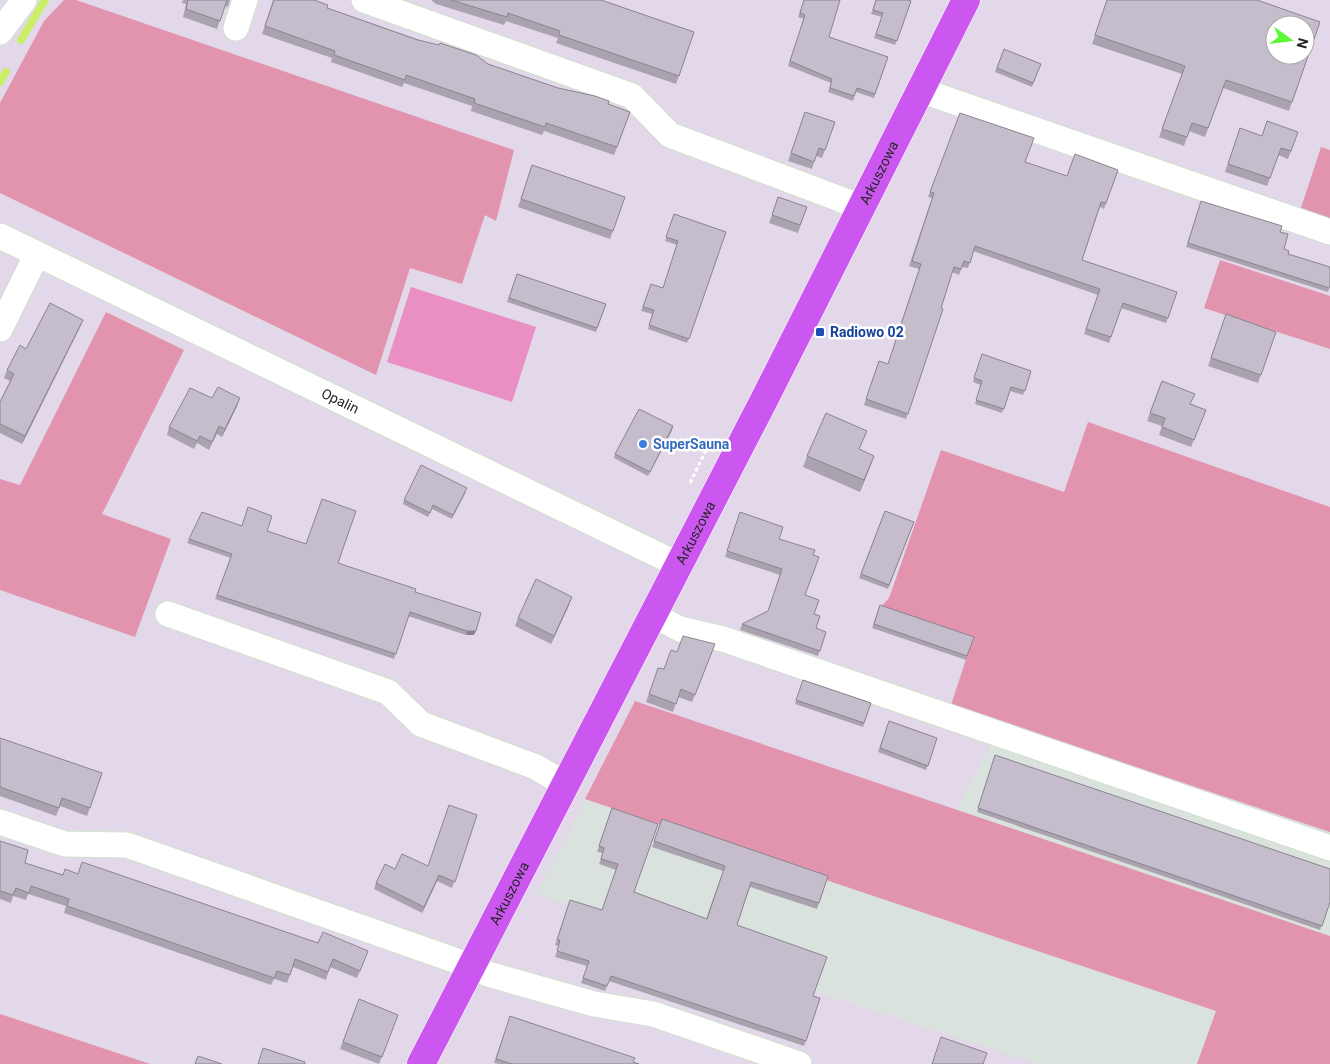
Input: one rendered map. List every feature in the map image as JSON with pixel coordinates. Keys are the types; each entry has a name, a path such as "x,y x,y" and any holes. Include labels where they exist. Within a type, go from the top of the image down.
{"main road":[{"name":"Arkuszowa","path":"421,1064 679,565 966,0"}],"street":[{"path":"0,32 24,0"},
{"path":"236,28 246,0"},
{"path":"364,0 632,96 670,135 861,207"},
{"path":"920,90 1330,232"},
{"name":"Opalin","path":"0,236 679,565"},
{"path":"0,329 37,254"},
{"path":"168,614 388,692 421,724 536,767 566,785"},
{"path":"653,615 680,629 723,639 1330,848"},
{"path":"0,822 65,844 128,845 520,984 594,1004 654,1014 799,1064"}],"shaded area":[{"path":"64,0 76,0 514,150 496,221 485,215 462,284 410,268 376,375 0,193 0,103 44,21"},
{"path":"1321,147 1330,150 1330,222 1300,211"},
{"path":"1220,260 1330,296 1330,349 1204,308"},
{"path":"411,287 536,327 512,402 387,362"},
{"path":"106,312 184,350 102,514 171,539 135,637 0,590 0,479 20,485"},
{"path":"1088,422 1330,507 1330,832 951,705 972,641 879,609 889,598 941,450 1064,492"},
{"path":"635,701 1330,936 1330,1064 1197,1064 1216,1011 585,799"},
{"path":"1003,723 1330,832 1330,936 956,811"},
{"path":"585,799 1216,1011 1197,1064 1038,1064 816,992 598,914 536,895"},
{"path":"0,1014 150,1064 0,1064"}],"building":[{"path":"188,0 227,0 220,21 186,9"},
{"path":"274,0 314,0 328,5 327,8 418,40 439,45 440,43 476,55 488,64 558,88 595,96 609,101 608,104 630,112 617,147 546,123 545,127 474,103 475,99 406,75 405,80 334,55 335,51 265,26"},
{"path":"451,0 601,0 694,32 679,76 559,35 560,31 508,13 507,17"},
{"path":"804,0 840,0 829,37 888,57 875,94 857,88 854,96 830,88 832,79 790,61 805,15 800,13"},
{"path":"876,0 911,1 897,41 876,34 883,13 873,10"},
{"path":"1107,0 1257,0 1300,15 1265,15 1265,65 1305,65 1292,102 1226,80 1208,128 1192,123 1187,137 1162,129 1185,66 1095,35"},
{"path":"1315,20 1320,22 1315,36"},
{"path":"1004,49 1041,64 1033,83 997,68"},
{"path":"805,112 835,122 825,150 819,148 814,162 791,153"},
{"path":"960,113 1034,138 1025,162 1067,176 1075,154 1118,170 1106,203 1101,202 1082,260 1177,292 1168,318 1123,303 1111,337 1086,329 1100,289 975,246 970,263 964,261 961,269 954,267 941,308 943,309 908,414 866,399 879,361 888,364 921,264 912,261 934,193 930,192"},
{"path":"1267,121 1298,132 1291,151 1281,148 1270,178 1228,164 1240,128 1262,136"},
{"path":"532,165 625,197 613,231 521,199"},
{"path":"778,197 807,207 800,225 772,215"},
{"path":"1201,201 1282,226 1280,232 1288,234 1284,249 1289,251 1288,254 1330,267 1329,288 1188,243"},
{"path":"674,214 726,232 689,339 649,325 654,310 643,307 651,284 663,288 678,241 666,237"},
{"path":"517,274 606,304 597,328 509,298"},
{"path":"50,303 83,320 25,436 0,424 0,402 14,374 7,370 20,345 26,349"},
{"path":"1226,314 1276,332 1261,375 1211,358"},
{"path":"982,354 1031,371 1025,391 1011,387 1004,409 976,400 982,381 974,378"},
{"path":"1162,381 1195,394 1190,404 1206,410 1194,440 1162,427 1165,418 1150,413"},
{"path":"218,387 240,398 225,429 219,426 212,442 200,436 197,441 169,427 190,388 212,398"},
{"name":"SuperSauna","path":"639,409 673,426 650,472 615,454"},
{"path":"826,413 867,431 859,449 874,456 864,480 807,456"},
{"path":"421,465 467,488 453,515 433,505 430,513 404,500"},
{"path":"322,499 356,511 338,563 416,589 415,592 481,613 476,631 467,631 410,612 396,654 217,595 232,554 189,539 202,512 242,526 248,507 272,516 267,531 306,544"},
{"path":"885,511 914,522 889,585 861,574"},
{"path":"740,512 783,527 779,539 815,550 813,555 819,557 805,595 819,600 814,614 820,616 816,628 826,632 820,651 742,624 768,611 782,569 727,551"},
{"path":"536,579 572,597 554,636 518,618"},
{"path":"880,605 974,637 967,656 874,624"},
{"path":"683,636 715,644 695,695 681,689 676,704 649,694 658,668 664,669 671,650 677,652"},
{"path":"803,680 871,703 864,723 796,700"},
{"path":"889,721 937,738 928,766 880,748"},
{"path":"0,738 102,773 90,808 62,798 59,808 0,787"},
{"path":"995,755 1330,869 1330,902 1322,926 978,808"},
{"path":"449,805 477,815 455,882 439,875 424,907 376,883 385,864 395,869 402,854 428,866"},
{"path":"612,808 658,824 634,892 707,919 725,866 654,841 662,819 828,876 819,903 751,882 737,925 827,957 813,996 820,998 806,1041 611,976 607,986 583,978 589,961 557,951 560,940 557,940 570,900 602,910 618,864 601,859 604,848 599,846"},
{"path":"0,841 28,850 25,863 63,875 65,869 78,874 82,862 318,943 323,932 368,951 360,971 333,959 328,972 295,959 290,975 277,971 274,978 67,906 69,899 31,886 29,893 16,888 13,895 0,891"},
{"path":"359,999 398,1015 382,1057 343,1042"},
{"path":"510,1016 635,1058 633,1062 639,1064 512,1064 496,1059"},
{"path":"941,1037 987,1053 983,1064 932,1064"},
{"path":"263,1048 305,1062 305,1064 258,1064"},
{"path":"198,1056 222,1064 195,1064"}],"waterway":[{"path":"21,40 45,0"},
{"path":"0,82 6,72"}],"place":[{"name":"Radiowo 02","path":"820,332"},
{"name":"SuperSauna","path":"643,444"}]}
